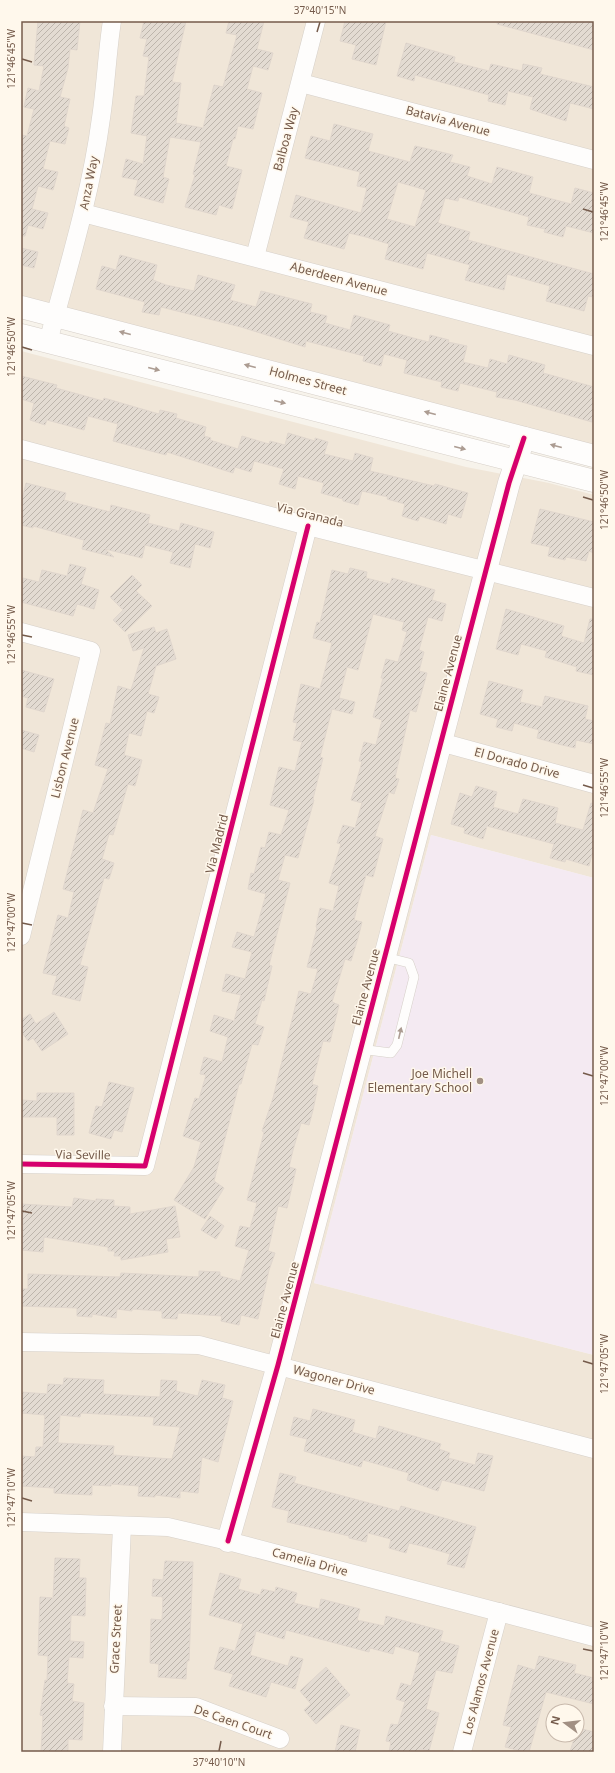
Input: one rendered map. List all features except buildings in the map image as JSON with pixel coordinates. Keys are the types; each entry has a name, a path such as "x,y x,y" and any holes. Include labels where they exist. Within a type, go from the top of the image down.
{"main road":[{"name":"Holmes Street","path":"21,307 594,456"},
{"path":"21,335 594,481"},
{"name":"Elaine Avenue","path":"228,1541 278,1365 509,483 518,462 524,438"}],"street":[{"name":"Anza Way","path":"48,342 83,213 102,117 107,52 112,21"},
{"name":"Balboa Way","path":"255,257 316,21"},
{"name":"Batavia Avenue","path":"301,83 594,160"},
{"name":"Aberdeen Avenue","path":"83,213 594,346"},
{"name":"Via Granada","path":"21,449 308,526 594,598"},
{"name":"Via Madrid","path":"145,1166 308,526"},
{"name":"Lisbon Avenue","path":"21,632 91,651 21,936"},
{"name":"El Dorado Drive","path":"440,742 594,784"},
{"name":"Via Seville","path":"21,1164 145,1166"},
{"name":"Wagoner Drive","path":"21,1342 199,1345 594,1449"},
{"name":"Camelia Drive","path":"21,1522 168,1527 228,1541 594,1637"},
{"name":"Grace Street","path":"112,1752 122,1526"},
{"name":"Los Alamos Avenue","path":"462,1752 499,1612"},
{"name":"De Caen Court","path":"113,1706 196,1707 280,1739"}],"lane":[{"path":"360,1049 392,1052 397,1045 414,977 409,963 385,957"}],"shaded area":[{"path":"21,21 594,21 594,448 21,298"},
{"path":"21,351 466,467 549,483 594,495 594,878 431,835 314,1283 594,1355 594,1752 21,1752"},
{"name":"Joe Michell Elementary School","path":"431,835 594,878 594,1355 314,1283"}],"cycle path":[{"path":"228,1541 278,1365 509,483 524,438"},
{"path":"21,1164 145,1166 308,526"}],"place":[{"name":"Joe Michell Elementary School","path":"480,1081"}]}
